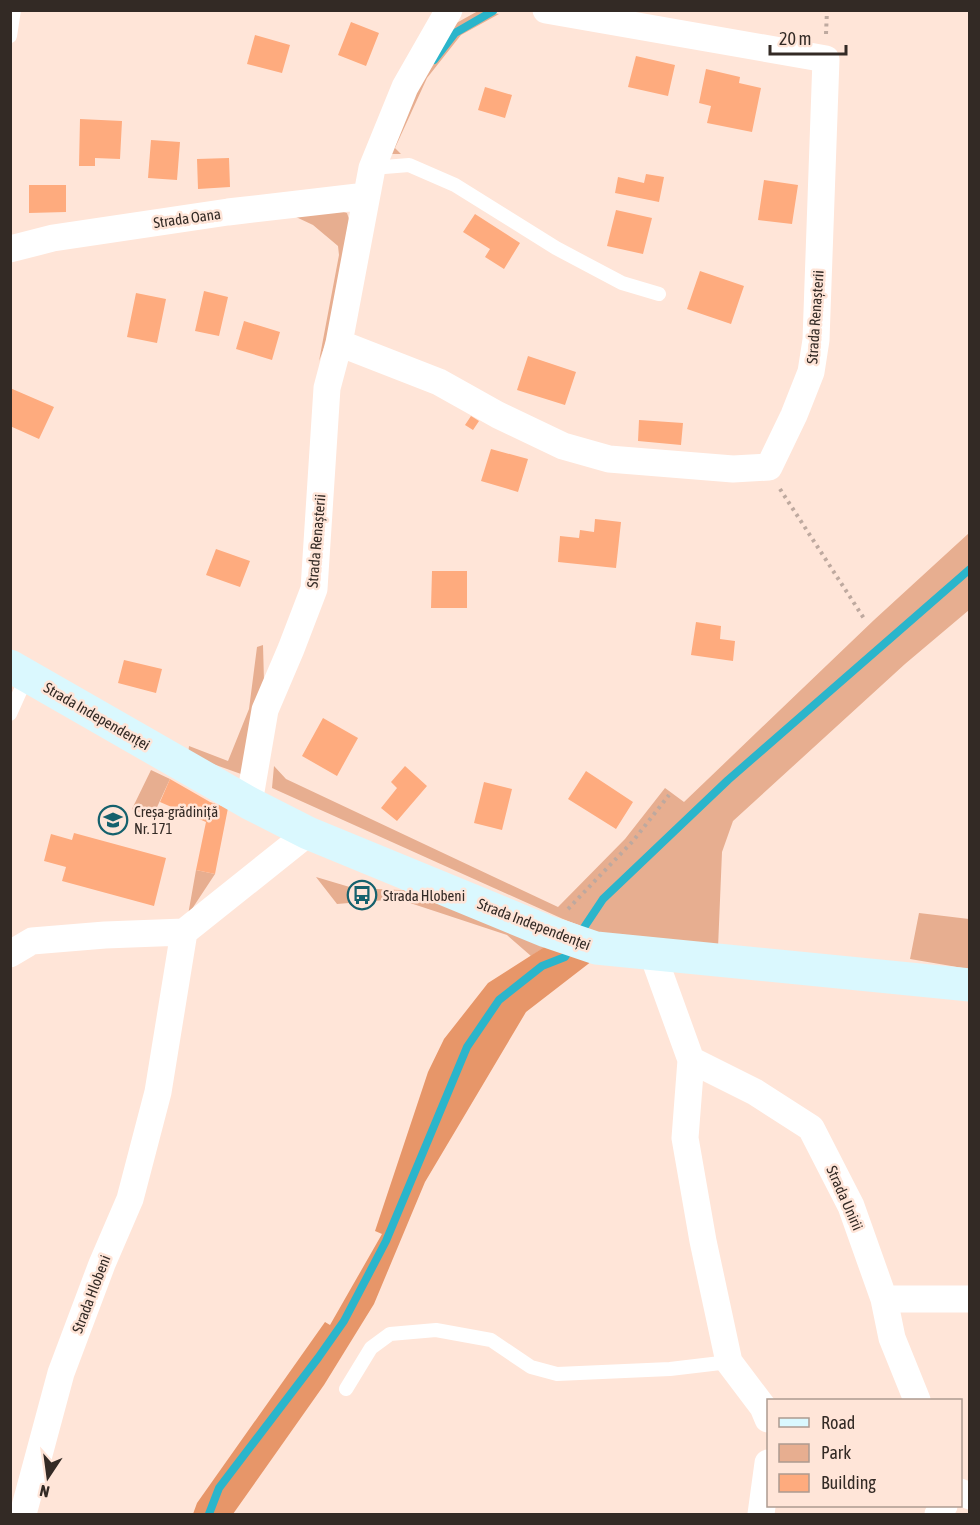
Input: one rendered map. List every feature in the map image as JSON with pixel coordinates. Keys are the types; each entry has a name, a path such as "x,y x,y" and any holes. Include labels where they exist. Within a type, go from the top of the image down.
{"main road":[{"name":"Strada Independenței","path":"19,671 249,803 308,833 549,932 596,948 969,985"}],"street":[{"name":"Strada Renașterii","path":"249,803 265,710 314,589 327,388 339,343 372,168 405,87 449,10"},
{"name":"Strada Renașterii","path":"546,10 826,59 816,340 811,372 794,415 769,467"},
{"name":"Strada Oana","path":"10,249 65,236 228,212 366,196"},
{"path":"339,343 439,382 498,415 563,446 609,459 733,470 769,467"},
{"path":"10,954 32,941 183,932 308,833"},
{"name":"Strada Hlobeni","path":"23,1515 61,1373 102,1264 130,1199 158,1092 183,932"},
{"path":"653,955 691,1060 685,1138 703,1241 729,1362 763,1407 767,1417"},
{"name":"Strada Unirii","path":"691,1060 755,1092 811,1128 851,1206 884,1299 892,1338 916,1399"},
{"path":"884,1299 969,1299"},
{"path":"761,1515 767,1470"}],"lane":[{"path":"10,36 14,10"},
{"path":"372,168 409,165 455,185 575,258 622,283 659,294"},
{"path":"10,714 19,671"},
{"path":"346,1389 371,1348 390,1334 436,1330 491,1340 531,1367 557,1374 670,1369 729,1362"}],"path":[{"path":"769,467 785,499 866,620"},
{"path":"549,932 633,841 669,795"}],"green space":[{"path":"478,11 499,14 461,35 427,78 395,148 401,154 383,154 451,26"},
{"path":"330,208 347,213 351,225 330,332 319,361 339,255 338,246 313,225 296,217"},
{"path":"969,533 969,610 905,664 733,821 722,852 718,948 607,936 563,919 272,788 274,766 286,779 558,907 625,839 665,788 684,802 874,620"},
{"path":"263,645 264,681 241,774 188,755 189,746 228,761 249,709 257,647"},
{"path":"151,770 170,779 152,818 132,809"},
{"path":"196,870 215,874 188,915"},
{"path":"316,877 353,888 423,891 549,944 531,956 507,935 398,899 337,904"},
{"path":"919,913 969,919 969,969 910,959"}],"shaded area":[{"path":"549,944 592,961 526,1012 425,1182 374,1304 324,1385 233,1514 193,1514 197,1503 325,1322 330,1325 382,1234 375,1231 428,1072 444,1039 488,983"}],"building":[{"path":"351,22 379,33 366,66 338,55"},
{"path":"255,35 290,45 282,73 247,64"},
{"path":"636,56 675,65 668,96 628,87"},
{"path":"706,69 740,77 739,83 761,88 752,132 707,123 711,106 699,103"},
{"path":"485,87 512,95 505,118 478,110"},
{"path":"80,119 122,121 120,159 95,158 95,166 79,166"},
{"path":"151,140 180,142 177,180 148,178"},
{"path":"229,158 230,187 198,189 197,159"},
{"path":"646,174 664,177 659,202 615,193 618,177 644,183"},
{"path":"764,180 798,185 792,224 758,220"},
{"path":"29,185 66,185 66,212 29,213"},
{"path":"616,210 652,218 643,254 607,246"},
{"path":"475,214 520,243 504,269 485,257 490,249 463,232"},
{"path":"700,271 744,286 731,324 687,309"},
{"path":"204,291 228,297 219,336 195,331"},
{"path":"136,293 166,299 157,343 127,337"},
{"path":"244,321 280,332 272,360 236,349"},
{"path":"528,356 576,372 565,405 517,390"},
{"path":"10,388 54,407 39,439 10,426"},
{"path":"471,416 479,421 473,430 465,425"},
{"path":"639,420 683,423 681,445 638,441"},
{"path":"491,449 528,459 518,492 481,481"},
{"path":"595,519 621,522 616,568 558,562 560,536 579,538 580,530 594,532"},
{"path":"216,549 250,561 240,587 206,575"},
{"path":"432,571 467,571 467,608 431,608"},
{"path":"696,622 721,626 720,639 735,641 733,661 691,655"},
{"path":"124,660 162,669 156,693 118,683"},
{"path":"323,718 358,738 337,776 302,756"},
{"path":"405,766 427,786 397,821 381,808 397,788 391,782"},
{"path":"586,771 633,802 616,829 568,799"},
{"path":"170,779 210,802 228,808 215,874 196,870 206,822 160,802"},
{"path":"484,782 512,789 502,830 474,823"},
{"path":"74,833 166,858 154,906 62,881 66,867 44,861 51,834 72,840"}],"waterway":[{"path":"434,60 455,33 493,11"},
{"path":"579,935 603,899 728,780 970,569"},
{"path":"209,1514 219,1488 344,1321 386,1241 467,1047 499,1000 542,966 565,957 571,947"}],"place":[{"name":"Creșa-grădiniță Nr. 171","path":"113,820"},
{"name":"Strada Hlobeni","path":"362,895"}]}
